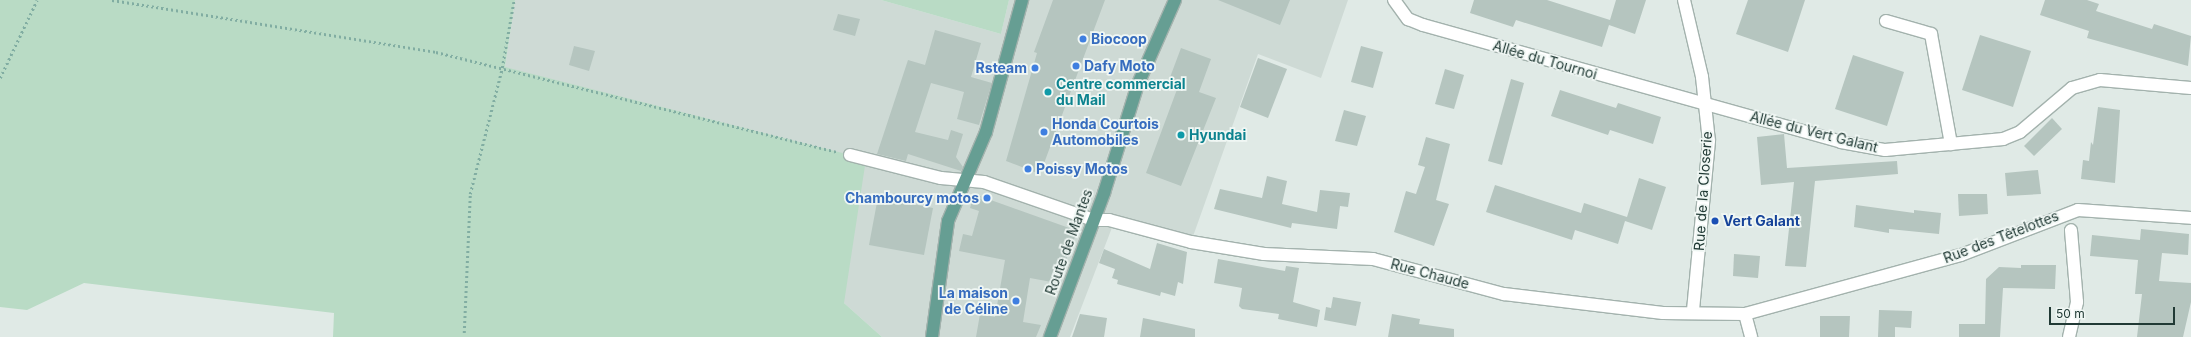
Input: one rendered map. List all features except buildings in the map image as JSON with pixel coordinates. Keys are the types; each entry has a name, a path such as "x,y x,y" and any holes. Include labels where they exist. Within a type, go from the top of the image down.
{"main road":[{"path":"932,337 948,221 986,132 1022,0"},
{"name":"Route de Mantes","path":"1050,337 1094,220 1138,84 1175,0"}],"street":[{"name":"Allée du Tournoi","path":"1394,0 1408,19 1423,25 1706,105"},
{"name":"Rue de la Closerie","path":"1684,0 1706,105 1709,141 1693,311"},
{"path":"1886,21 1931,34 1950,144"},
{"name":"Allée du Vert Galant","path":"1706,105 1841,142 1885,150 2003,139 2020,132 2072,88 2100,80 2191,88"},
{"name":"Rue Chaude","path":"850,155 964,182 984,182 1094,220 1109,220 1191,242 1264,254 1373,260 1504,294 1663,312 1693,311 1745,314"},
{"name":"Rue des Têtelottes","path":"1745,314 1961,255 2066,212 2078,210 2191,218"},
{"path":"2069,337 2077,302 2070,230"},
{"path":"1745,314 1751,337"}],"path":[{"path":"0,78 37,0"},
{"path":"112,0 436,52 850,155"},
{"path":"464,333 470,194 502,68 514,0"}],"shaded area":[{"path":"515,0 881,0 1001,34 1009,0 1348,0 1321,78 1258,54 1191,242 1113,225 1070,337 882,337 844,303 505,67"}],"green space":[{"path":"0,0 515,0 505,67 866,159 844,303 882,337 333,337 334,313 84,283 27,310 0,307"},
{"path":"881,0 1009,0 1001,34"}],"place":[{"name":"Biocoop","path":"1083,39"},
{"name":"Dafy Moto","path":"1076,66"},
{"name":"Rsteam","path":"1035,68"},
{"name":"Centre commercial du Mail","path":"1048,92"},
{"name":"Honda Courtois Automobiles","path":"1044,132"},
{"name":"Hyundai","path":"1181,135"},
{"name":"Poissy Motos","path":"1028,169"},
{"name":"Chambourcy motos","path":"987,198"},
{"name":"Vert Galant","path":"1715,221"},
{"name":"La maison de Céline","path":"1016,301"}]}
